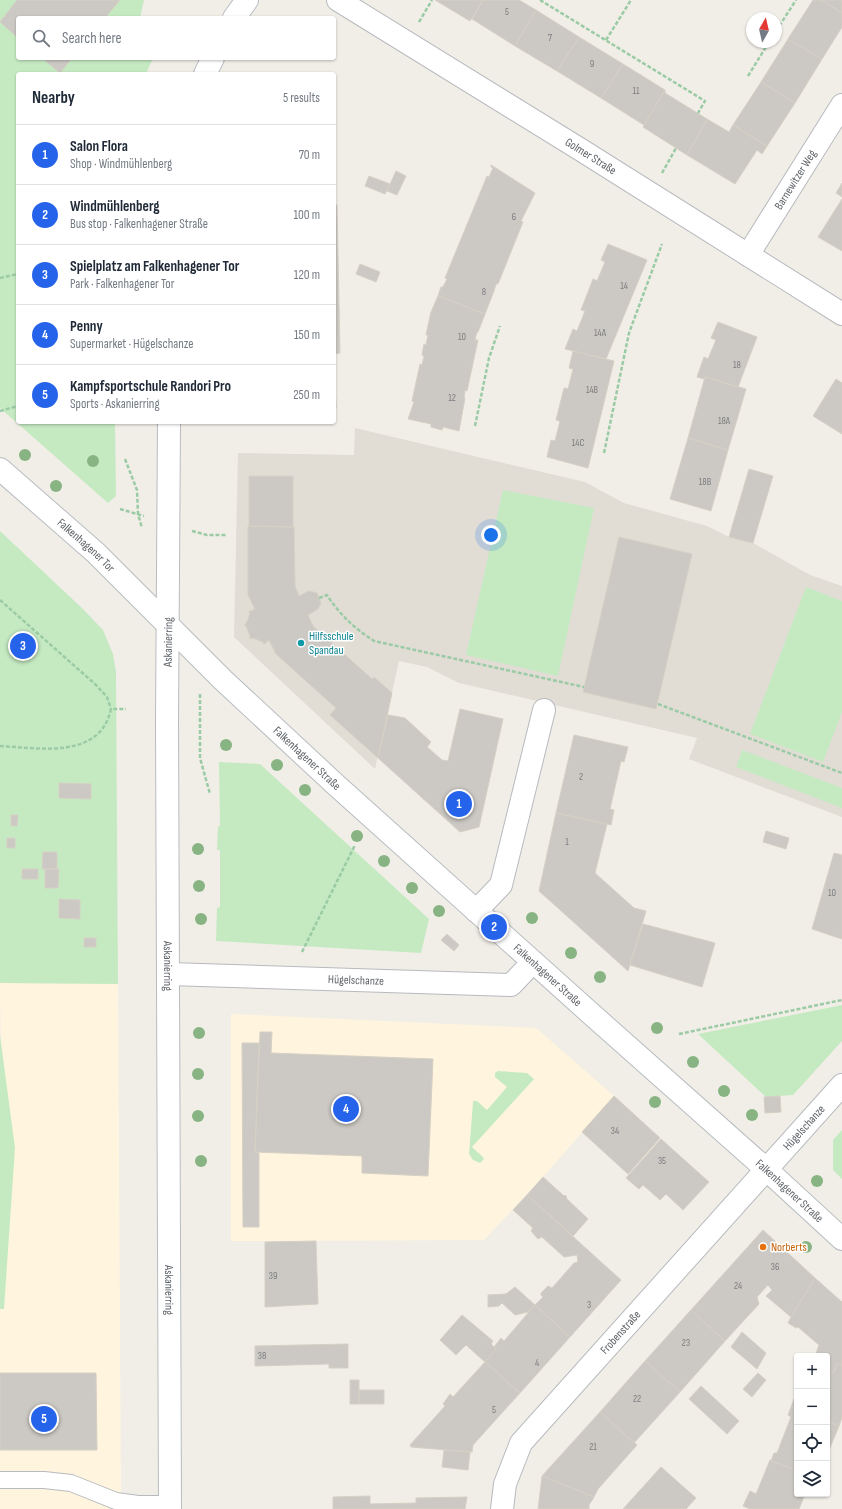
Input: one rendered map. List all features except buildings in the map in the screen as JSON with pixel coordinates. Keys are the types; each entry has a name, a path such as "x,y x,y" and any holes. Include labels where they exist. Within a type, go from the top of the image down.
{"street":[{"path":"235,16 247,0"},
{"name":"Golmer Straße","path":"338,0 578,148 842,314"},
{"path":"206,72 212,60"},
{"name":"Barnewitzer Weg","path":"748,255 842,105"},
{"name":"Askanierring","path":"169,424 167,721 170,1507"},
{"name":"Falkenhagener Tor","path":"0,469 96,553 168,626"},
{"name":"Falkenhagener Straße","path":"168,626 223,680 330,780 767,1170 842,1239"},
{"path":"476,911 501,885 544,710"},
{"name":"Hügelschanze","path":"169,974 511,985 533,962"},
{"name":"Hügelschanze","path":"767,1170 842,1085"},
{"name":"Frobenstraße","path":"502,1509 505,1484 521,1443 767,1170"}],"lane":[{"path":"0,1480 44,1480 71,1483 116,1501 170,1507"}],"path":[{"path":"416,27 432,0"},
{"path":"540,0 705,101 698,113"},
{"path":"606,40 631,0"},
{"path":"782,22 796,0"},
{"path":"748,76 765,48"},
{"path":"659,176 676,148"},
{"path":"604,453 629,333 662,244"},
{"path":"0,278 16,274"},
{"path":"476,426 489,358 500,326"},
{"path":"0,411 16,407"},
{"path":"319,598 327,595 354,628 374,641 584,687"},
{"path":"0,600 95,684 106,697 111,709 105,725 98,734 88,741 74,746 53,749 0,746"},
{"path":"200,657 200,758 210,794"},
{"path":"658,704 842,773"},
{"path":"111,709 126,709"},
{"path":"302,952 355,845"},
{"path":"679,1034 842,1000"}],"shaded area":[{"path":"355,428 585,482 624,503 707,526 729,537 753,543 810,575 842,586 842,817 689,759 697,738 459,683 427,667 399,661 375,769 234,637 238,453 354,455"},
{"path":"0,983 118,984 121,1509 0,1509 0,1309 4,1309"},
{"path":"231,1014 536,1028 614,1096 543,1177 484,1240 231,1241"}],"green space":[{"path":"0,0 144,0 140,16 16,16 16,60 152,60 147,72 16,72 16,422 0,408"},
{"path":"18,424 115,424 116,496 108,503"},
{"path":"503,490 594,508 558,676 466,655"},
{"path":"0,531 83,609 103,630 113,654 116,672 118,984 0,983"},
{"path":"806,587 842,601 842,712 823,762 750,734"},
{"path":"742,750 842,788 842,808 736,767"},
{"path":"219,762 260,764 429,919 421,953 216,941 217,908 220,907 220,850 217,850 218,826 220,826"},
{"path":"842,1005 842,1041 793,1095 766,1097 698,1034"},
{"path":"0,1035 15,1148 4,1309 0,1309"},
{"path":"498,1071 527,1073 534,1079 472,1147 484,1159 480,1163 473,1160 469,1154 473,1101 477,1101 487,1110 507,1087 495,1077 495,1073"},
{"path":"842,1130 842,1179 833,1170 833,1140"}],"place":[{"name":"Hilfsschule Spandau","path":"301,643"},
{"name":"Spielplatz am Falkenhagener Tor","path":"23,646"},
{"name":"Salon Flora","path":"459,804"},
{"name":"Windmühlenberg","path":"494,927"},
{"name":"Penny","path":"346,1109"},
{"name":"Norberts","path":"763,1247"},
{"name":"Kampfsportschule Randori Pro","path":"44,1419"}]}
